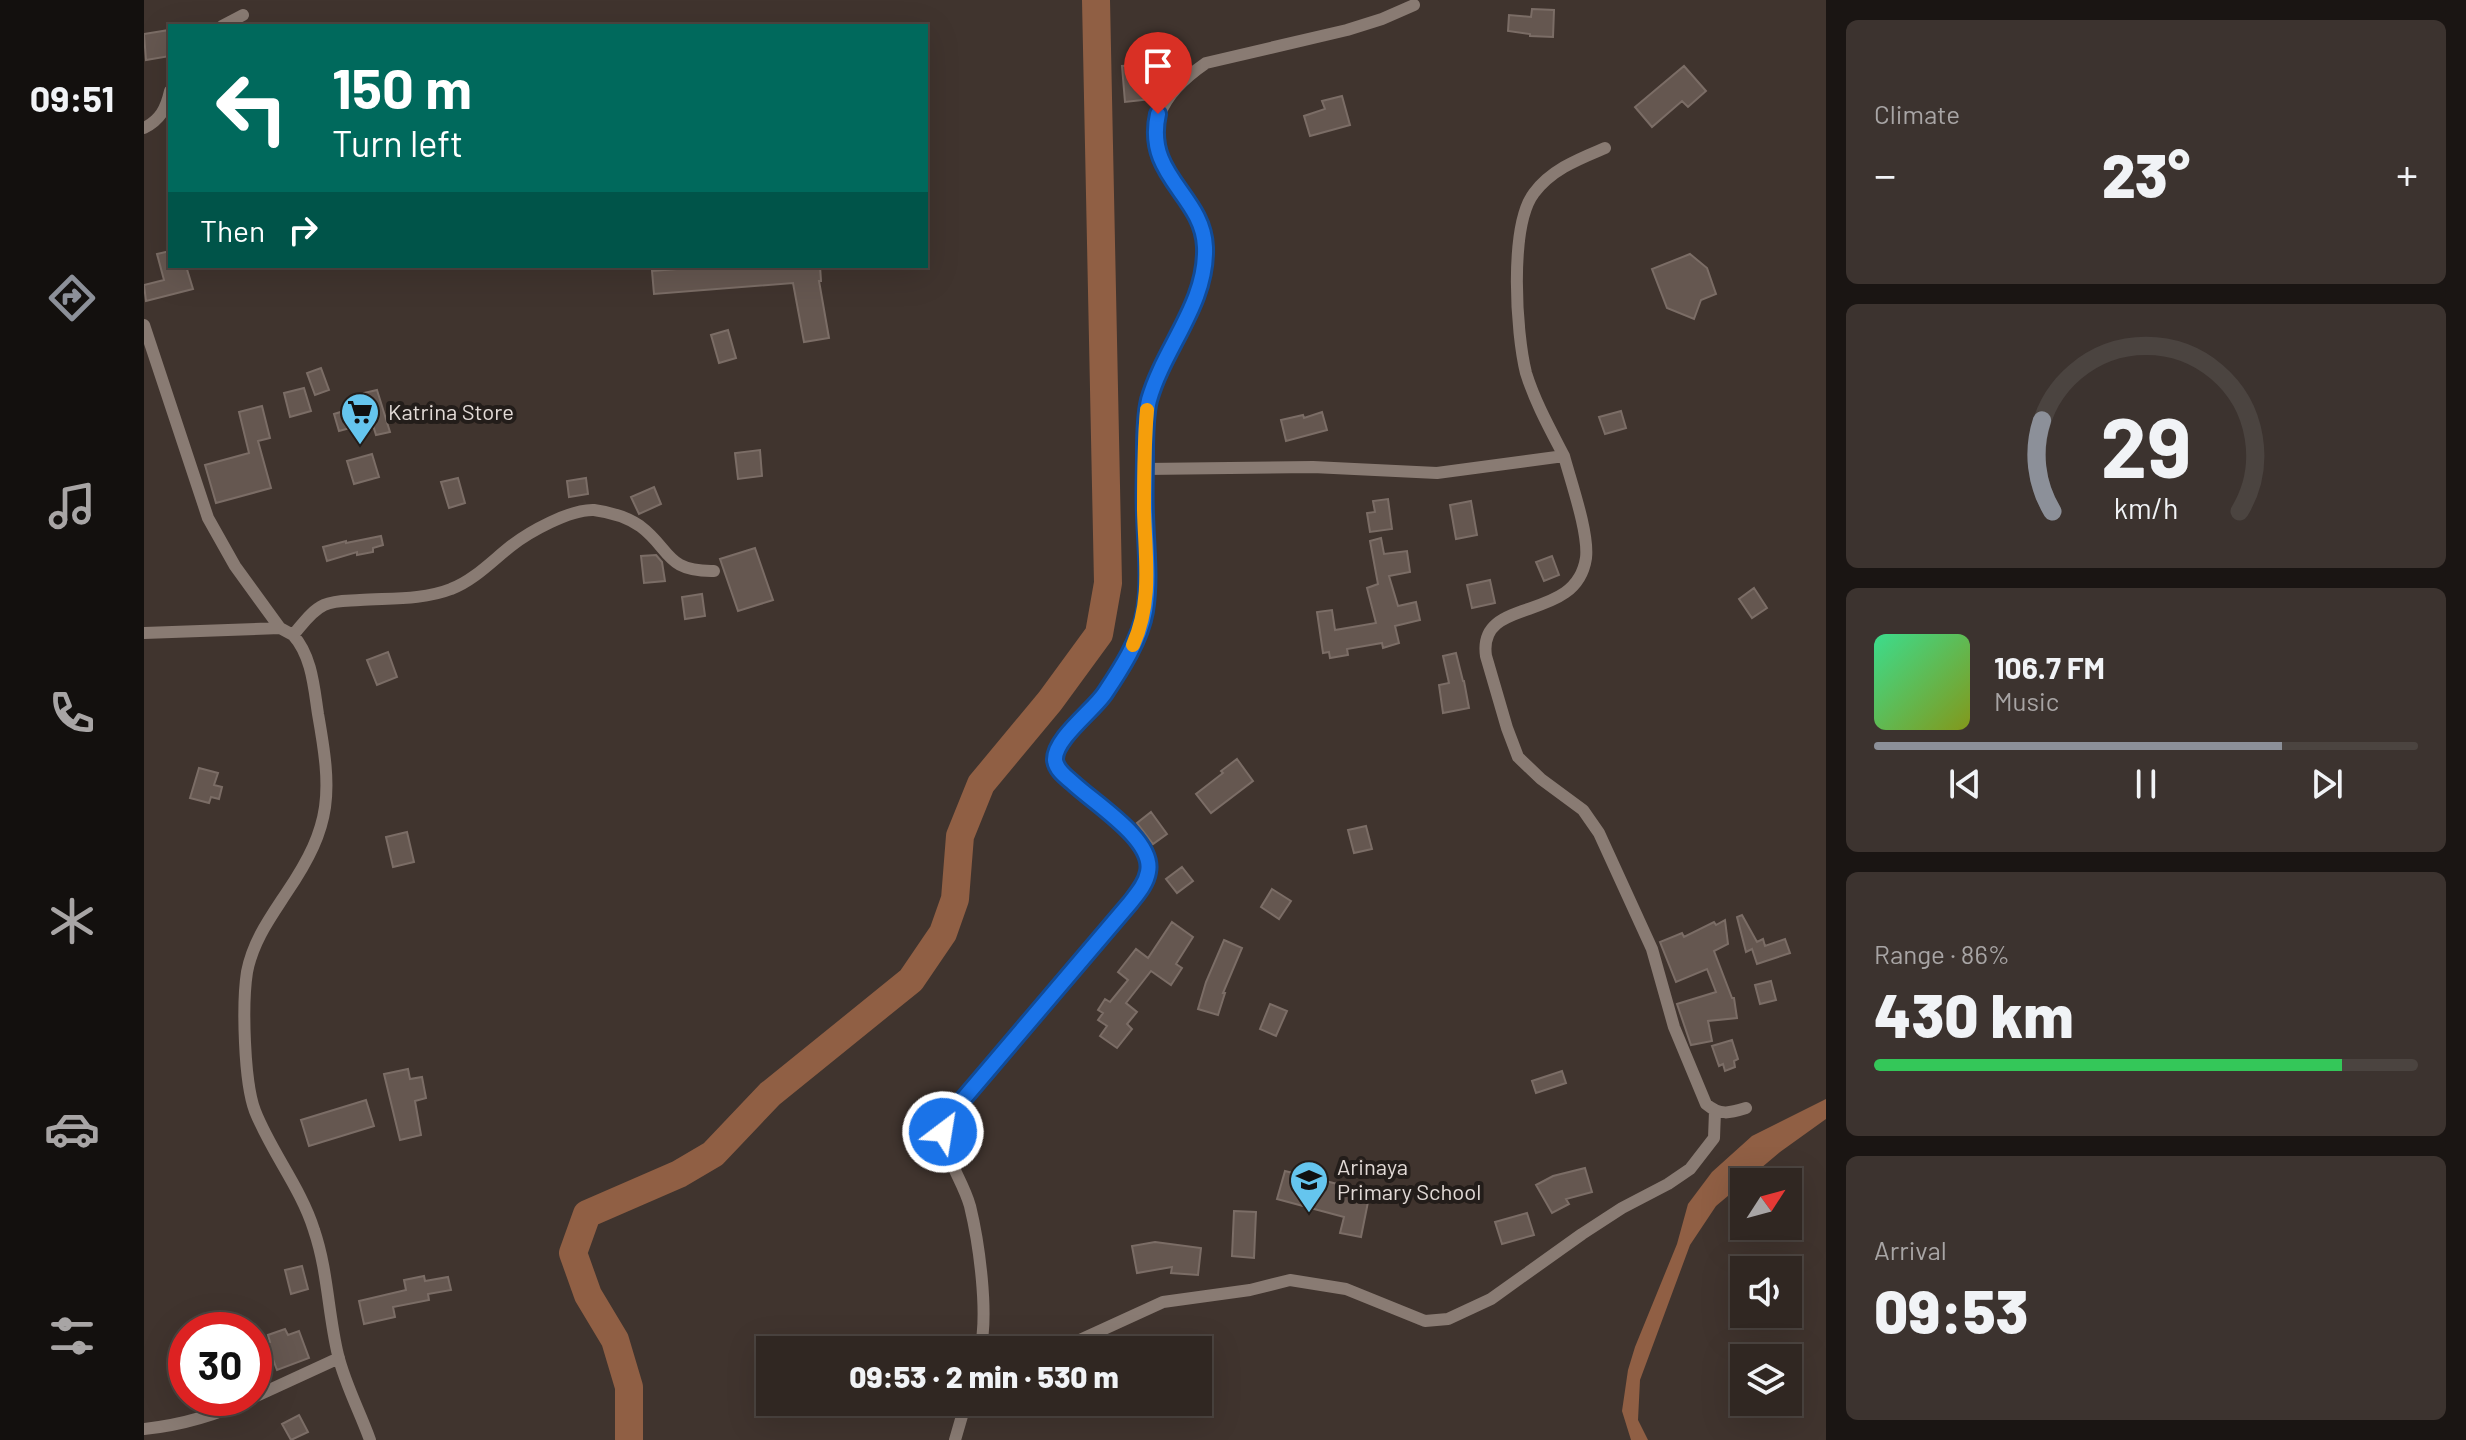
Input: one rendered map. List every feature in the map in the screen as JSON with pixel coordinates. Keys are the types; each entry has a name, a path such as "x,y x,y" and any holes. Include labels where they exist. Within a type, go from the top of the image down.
{"street":[{"path":"981,1336 983,1308 980,1269 970,1206 943,1141 945,1123 1139,891 1149,870 1146,855 1133,833 1092,801 1060,771 1055,760 1064,739 1105,694 1131,649 1144,615 1147,593 1145,469 1148,404 1154,384 1193,306 1201,283 1205,247 1201,230 1170,178 1156,145 1158,114 1165,102 1206,63 1347,30 1414,5"},
{"path":"226,24 243,15"},
{"path":"144,128 160,117 168,100"},
{"path":"1605,148 1558,171 1539,188 1526,207 1518,244 1518,318 1526,370 1533,394 1564,456 1586,549 1582,571 1577,583 1562,596 1517,612 1490,630 1484,644 1518,757 1541,779 1583,810 1599,833 1652,949 1674,1027 1706,1104 1723,1113 1746,1108"},
{"path":"144,325 208,518 235,566 280,628 293,635 306,657 314,690 325,757 327,806 313,852 258,936 252,952 245,993 245,1037 254,1108 314,1229 339,1358 370,1440"},
{"path":"1145,469 1313,467 1437,473 1564,456"},
{"path":"293,635 315,611 331,603 413,597 450,590 463,584 514,544 580,511 594,510 628,519 646,531 662,551 679,565 690,570 714,571"},
{"path":"144,633 280,628"},
{"path":"1089,1336 1163,1302 1250,1290 1290,1280 1346,1289 1425,1321 1448,1319 1491,1299 1622,1208 1690,1169 1714,1138 1715,1111"},
{"path":"272,1388 339,1358"},
{"path":"144,1429 186,1423 206,1416"},
{"path":"955,1440 962,1416"}],"shaded area":[{"path":"1826,1099 1826,1119 1761,1168 1730,1168 1730,1194 1716,1206 1690,1245 1640,1380 1638,1420 1648,1440 1631,1440 1622,1411 1628,1370 1677,1244 1688,1204 1712,1172 1752,1136"}],"building":[{"path":"1532,9 1554,10 1553,37 1508,31 1509,15 1531,17"},
{"path":"168,30 168,56 146,60 144,34"},
{"path":"1148,64 1151,99 1125,102 1122,66"},
{"path":"1684,66 1706,91 1688,107 1682,101 1652,127 1635,107"},
{"path":"1342,96 1350,125 1310,136 1304,116 1325,109 1322,101"},
{"path":"168,251 168,268 187,268 193,289 146,301 144,285 164,280 157,254"},
{"path":"1690,254 1707,268 1716,294 1701,300 1694,319 1667,308 1652,269"},
{"path":"820,268 819,281 829,338 804,342 793,283 654,294 652,271"},
{"path":"728,330 736,358 719,363 711,335"},
{"path":"321,368 329,390 315,395 307,373"},
{"path":"304,388 311,411 290,417 284,393"},
{"path":"377,390 390,432 376,435 372,422 339,431 334,414 367,404 364,393"},
{"path":"262,406 270,438 258,441 271,488 216,503 205,465 249,453 239,412"},
{"path":"1621,411 1626,428 1605,434 1599,417"},
{"path":"1322,412 1327,430 1286,441 1281,420 1303,415 1304,418"},
{"path":"760,450 762,476 738,479 735,453"},
{"path":"372,454 379,477 354,484 347,461"},
{"path":"458,478 465,503 449,508 441,482"},
{"path":"586,478 588,494 569,497 567,481"},
{"path":"654,487 661,504 639,514 631,497"},
{"path":"1388,499 1392,529 1370,532 1367,513 1375,512 1373,501"},
{"path":"1471,501 1477,535 1456,539 1450,505"},
{"path":"381,536 383,545 373,548 373,552 357,555 357,552 327,561 323,547"},
{"path":"1381,538 1384,554 1407,551 1410,572 1389,576 1398,606 1416,602 1420,620 1395,626 1399,643 1383,648 1382,643 1347,649 1348,655 1330,658 1329,652 1323,653 1317,612 1332,610 1335,630 1376,623 1367,588 1378,584 1370,541"},
{"path":"755,548 773,600 738,611 720,559"},
{"path":"656,555 662,562 665,581 644,583 641,556"},
{"path":"1552,556 1559,575 1544,581 1536,562"},
{"path":"1490,580 1495,603 1472,608 1467,585"},
{"path":"1754,588 1767,608 1752,618 1739,599"},
{"path":"702,594 705,616 685,619 682,597"},
{"path":"388,652 397,677 377,685 367,660"},
{"path":"1456,653 1469,708 1443,713 1439,685 1449,683 1443,656"},
{"path":"1237,759 1253,781 1211,813 1196,794"},
{"path":"199,768 218,773 214,785 222,787 219,799 211,797 209,803 190,798"},
{"path":"1151,812 1167,834 1153,844 1137,823"},
{"path":"1366,826 1372,849 1354,853 1348,830"},
{"path":"407,832 414,862 393,867 386,837"},
{"path":"1182,867 1193,881 1177,893 1166,879"},
{"path":"1272,889 1291,901 1279,919 1261,907"},
{"path":"1742,915 1757,942 1763,939 1765,946 1785,939 1790,953 1757,964 1752,949 1746,952 1737,917"},
{"path":"1725,920 1728,944 1714,951 1734,998 1737,1018 1708,1021 1712,1041 1691,1045 1677,1004 1716,992 1707,969 1676,982 1660,942 1682,933 1684,937"},
{"path":"1172,922 1193,937 1176,964 1182,968 1171,985 1151,971 1126,1003 1137,1012 1127,1024 1132,1029 1117,1048 1100,1036 1107,1026 1098,1020 1103,1013 1098,1010 1105,999 1110,1002 1128,980 1118,972 1136,949 1148,958"},
{"path":"1224,940 1242,948 1223,993 1218,1015 1198,1009"},
{"path":"1771,981 1776,1000 1760,1004 1755,985"},
{"path":"1270,1004 1287,1011 1276,1036 1260,1029"},
{"path":"1732,1040 1738,1059 1734,1061 1735,1067 1725,1071 1723,1064 1719,1066 1712,1046"},
{"path":"408,1069 410,1079 422,1077 426,1098 415,1101 421,1135 400,1140 384,1074"},
{"path":"1562,1071 1566,1083 1536,1093 1532,1081"},
{"path":"366,1100 374,1126 309,1146 301,1120"},
{"path":"1585,1168 1592,1192 1566,1199 1569,1204 1552,1213 1536,1185 1553,1176"},
{"path":"1285,1171 1370,1192 1361,1237 1340,1233 1344,1217 1277,1199"},
{"path":"1234,1211 1256,1212 1254,1258 1232,1256"},
{"path":"1527,1213 1534,1235 1502,1244 1495,1222"},
{"path":"1155,1242 1201,1248 1198,1275 1171,1273 1172,1267 1137,1273 1132,1246"},
{"path":"302,1266 308,1289 291,1294 285,1270"},
{"path":"424,1276 425,1281 448,1277 451,1290 428,1294 429,1300 393,1307 395,1317 364,1324 359,1301 406,1290 404,1280"},
{"path":"285,1329 288,1335 299,1331 309,1358 277,1370 272,1356 272,1334"},
{"path":"299,1415 308,1432 291,1440 282,1424"}],"waterway":[{"path":"629,1440 629,1387 615,1340 588,1295 573,1253 587,1214 679,1174 713,1154 770,1094 911,980 943,933 955,899 960,836 981,784 1050,701 1099,634 1108,583 1096,0"}],"slow traffic":[{"path":"1133,645 1144,615 1147,593 1144,511 1147,410"}],"place":[{"name":"Katrina Store","path":"360,446"},
{"name":"Arinaya Primary School","path":"1309,1214"}],"route":[{"path":"943,1132 948,1117 1130,903 1149,870 1146,855 1133,833 1092,801 1060,771 1055,760 1064,739 1105,694 1139,632 1147,593 1144,511 1148,404 1154,384 1193,306 1201,283 1205,247 1201,230 1161,161 1156,145 1158,114"}]}
